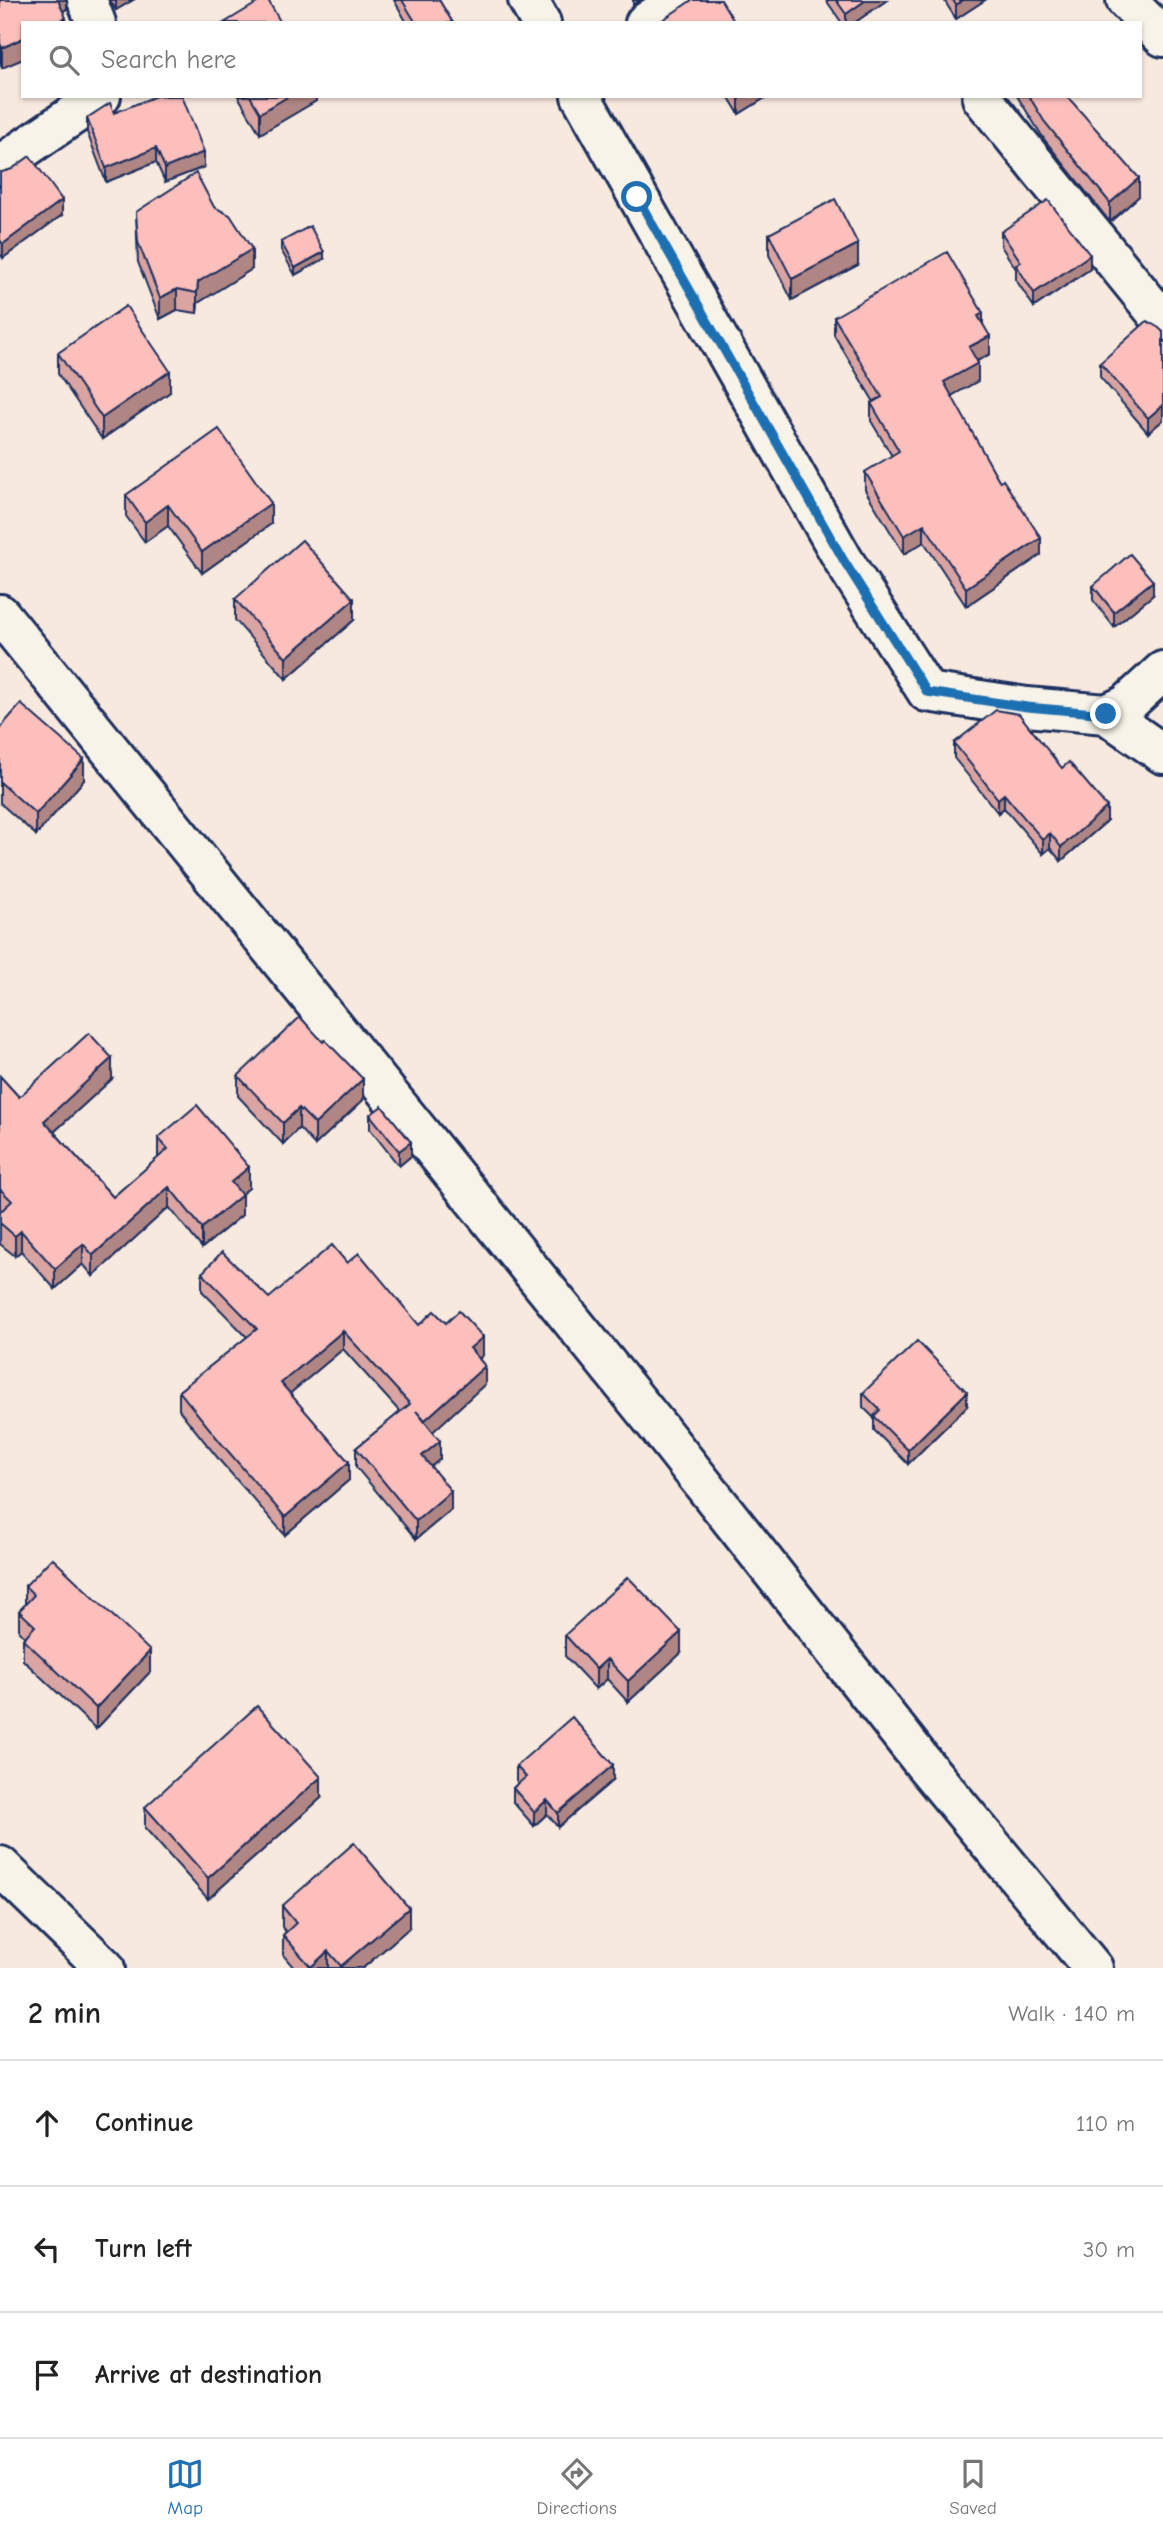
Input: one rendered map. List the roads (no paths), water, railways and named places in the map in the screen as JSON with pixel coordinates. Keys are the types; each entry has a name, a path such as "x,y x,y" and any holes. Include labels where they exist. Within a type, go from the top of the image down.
{"street":[{"path":"87,0 95,21"},
{"path":"528,0 540,21"},
{"path":"648,21 679,0"},
{"path":"1126,0 1163,37"},
{"path":"0,165 99,98"},
{"path":"582,98 844,561 927,692 1027,707 1106,714 1126,705 1163,671"},
{"path":"982,98 1163,321"},
{"path":"0,614 649,1416 924,1763 1093,1968"},
{"path":"1106,714 1163,754"},
{"path":"0,1866 105,1968"}]}
